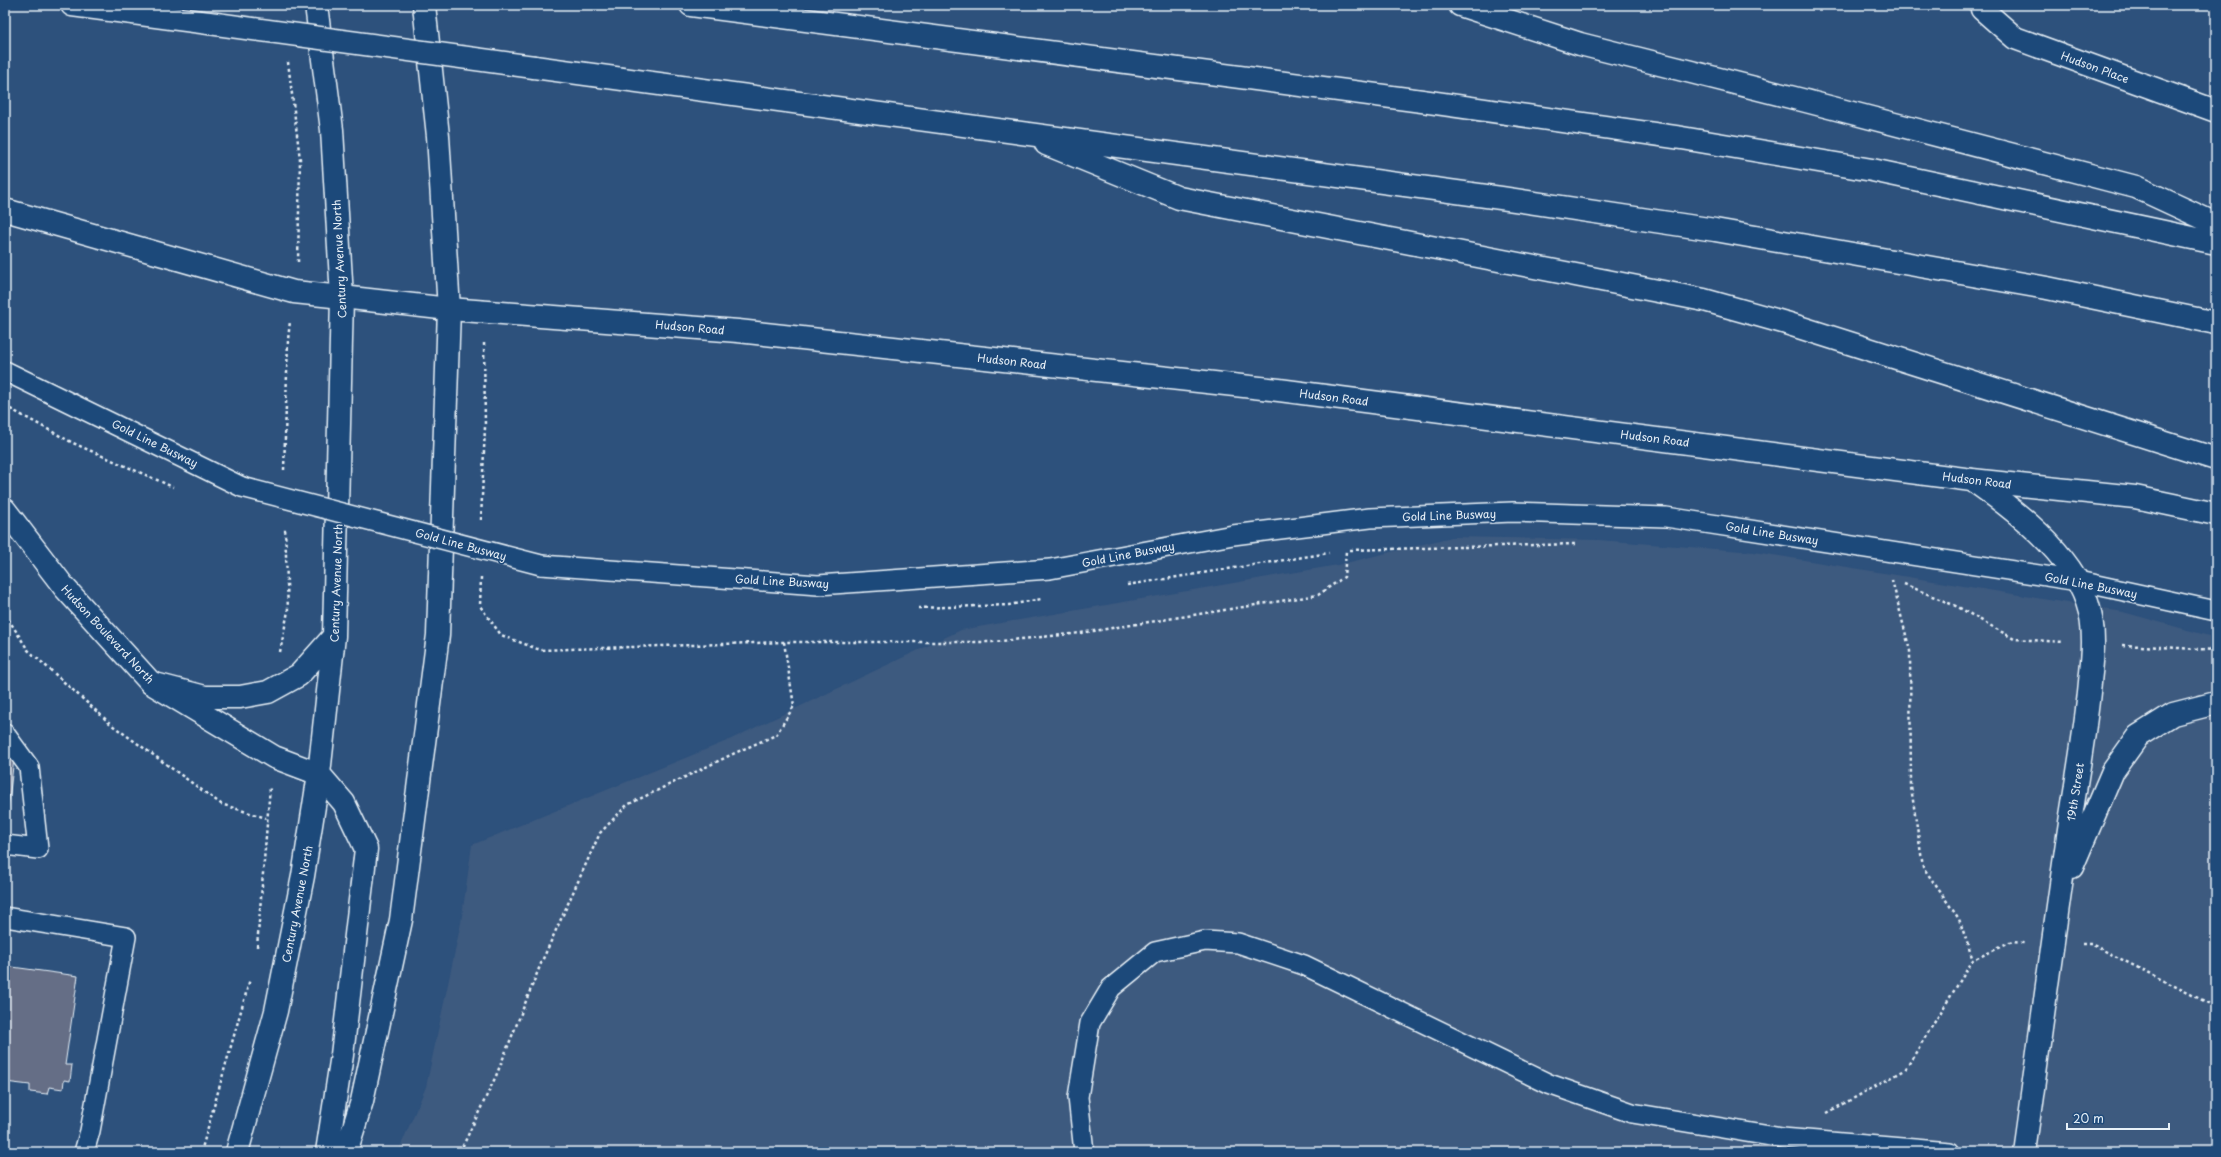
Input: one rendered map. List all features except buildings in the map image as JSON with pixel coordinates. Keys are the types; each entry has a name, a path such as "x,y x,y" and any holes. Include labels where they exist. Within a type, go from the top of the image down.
{"main road":[{"path":"72,5 1485,196 1715,230 2046,288 2216,323"},
{"name":"Century Avenue North","path":"237,1152 276,1011 303,876 319,774 334,636 342,297 332,130 316,5"},
{"path":"346,1152 362,1101 401,920 438,634 449,309 438,136 424,5"},
{"path":"691,5 1422,101 1682,138 1872,170 2216,243"},
{"path":"1460,5 1580,44 2136,187 2216,224"},
{"name":"Hudson Place","path":"1982,7 2015,38 2216,111"},
{"path":"1015,132 1179,198 1704,300 1786,323 2216,459"},
{"name":"Hudson Road","path":"5,210 294,292 449,309 738,331 1231,385 1972,480 2135,497 2216,514"},
{"name":"19th Street","path":"1972,480 2005,503 2042,535 2078,581 2088,604 2094,644 2087,716 2059,900 2024,1152"},
{"name":"Hudson Boulevard North","path":"5,510 64,587 151,683 274,757 319,774"},
{"path":"151,683 205,697 240,697 268,692 299,675 334,636"},
{"path":"2059,900 2113,771 2138,736 2173,714 2216,703"},
{"path":"319,774 344,803 366,849 342,1055 327,1152"}],"lane":[{"name":"Gold Line Busway","path":"5,363 62,398"},
{"name":"Gold Line Busway","path":"5,371 242,487 540,565 818,585 1050,569 1233,535 1370,518 1513,512 1666,517 2078,581 2216,611"},
{"path":"5,734 29,767 38,848 5,844"},
{"path":"5,917 126,937 90,1131 84,1152"},
{"path":"1084,1152 1078,1097 1090,1023 1111,988 1155,952 1205,941 1238,943 1304,965 1549,1084 1632,1113 1782,1138 1950,1152"}],"path":[{"path":"287,59 300,159 299,252"},
{"path":"481,522 486,427 485,359 482,311"},
{"path":"5,406 73,443 178,489"},
{"path":"1338,552 1583,544"},
{"path":"481,575 480,606 501,635 540,650 784,642 992,642 1081,633 1318,595 1344,577 1346,551"},
{"path":"1123,586 1331,553"},
{"path":"1973,960 1959,919 1923,867 1911,787 1910,651 1891,578 1958,607 2014,639 2216,650"},
{"path":"916,608 1009,605 1047,598"},
{"path":"5,614 28,650 112,725 221,804 266,818 257,951"},
{"path":"460,1152 496,1076 542,961 600,833 627,804 737,752 776,736 794,706 784,642"},
{"path":"1823,1116 1904,1070 1973,960 2012,942 2091,944 2216,1007"},
{"path":"201,1152 252,974"}],"shaded area":[{"path":"1452,537 1598,540 1754,552 2123,612 2216,638 2216,1152 398,1152 426,1087 461,923 472,845 727,741 961,630 1338,565"}]}
